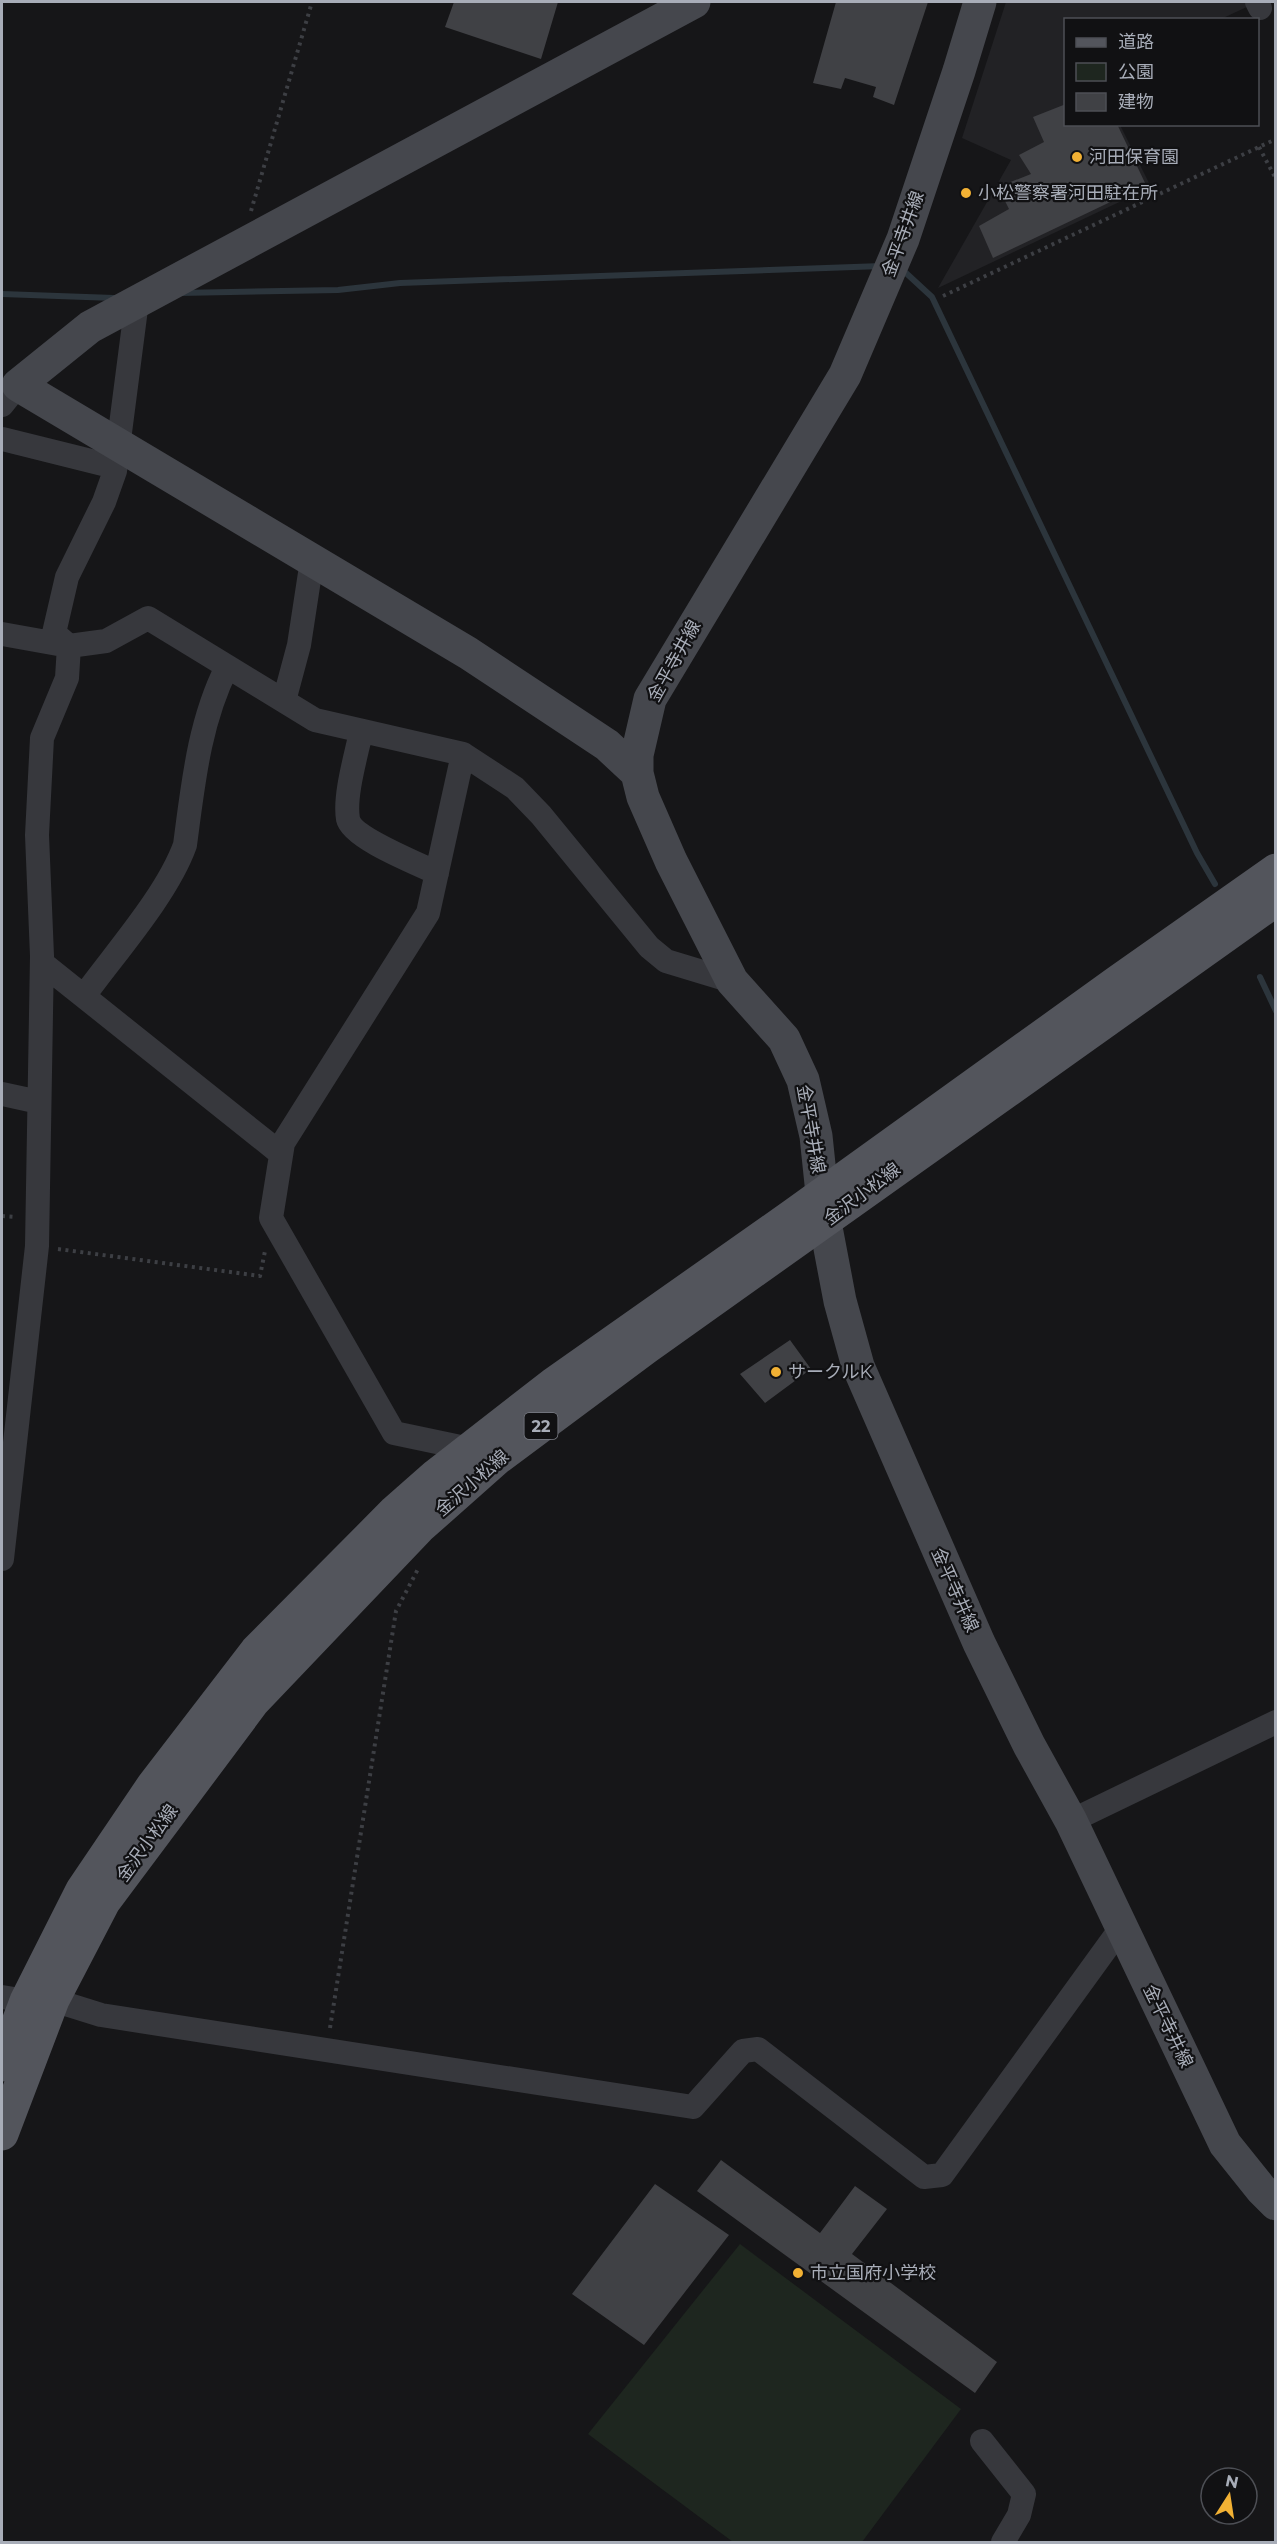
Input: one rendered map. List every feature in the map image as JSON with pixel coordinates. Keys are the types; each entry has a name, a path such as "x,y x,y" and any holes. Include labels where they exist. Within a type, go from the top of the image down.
{"main road":[{"path":"638,773 607,745 468,653 312,560 116,456 7,389 51,361 90,327 694,2"},
{"name":"金平寺井線","path":"980,2 959,71 891,268 845,375 650,699 639,739 638,773 643,797 671,861 732,981 784,1040 803,1080 816,1136 823,1208 840,1301 858,1366 979,1643 1029,1745 1071,1821 1225,2144 1275,2204"},
{"name":"金沢小松線","path":"2,2134 27,1999 104,1902 254,1701 419,1528 498,1458 646,1348 823,1208 1275,870"},
{"name":"金沢小松線","path":"2,2065 27,1999 82,1890 153,1785 256,1651 394,1512 436,1475 553,1384 823,1208 866,1190 1275,900"}],"street":[{"path":"69,646 54,633 67,577 104,502 116,456 137,302"},
{"path":"2,439 116,456"},
{"path":"284,701 299,645 312,560"},
{"path":"2,634 69,646 106,641 148,618 315,720 463,754 516,788 649,947 666,961 732,981"},
{"path":"2,1559 36,1246 42,963 37,835 42,738 66,678 69,646"},
{"path":"84,996 178,864 184,845 205,723 214,692 227,667"},
{"path":"362,732 350,784 348,821 359,835 437,873"},
{"path":"463,754 428,914 283,1143 271,1218 394,1433 470,1449"},
{"path":"42,963 280,1153"},
{"path":"2,1094 39,1102"},
{"path":"1071,1821 1275,1722"},
{"path":"27,1999 101,2014 693,2107 742,2051 758,2049 924,2177 942,2175 1121,1928"},
{"path":"982,2441 1024,2494 1019,2515 1003,2542"}],"path":[{"path":"242,245 312,2"},
{"path":"943,296 1275,139"},
{"path":"1259,147 1275,179"},
{"path":"36,1246 260,1276 271,1218"},
{"path":"326,2049 396,1611 422,1563"}],"shaded area":[{"path":"1006,2 1250,2 1251,5 1223,18 1064,18 1064,126 1120,126 1151,187 938,288 1011,160 962,138"}],"green space":[{"path":"740,2244 961,2409 862,2542 733,2542 588,2434"}],"building":[{"path":"454,2 558,2 541,59 445,27"},
{"path":"836,2 928,2 894,105 873,97 876,87 845,78 841,89 813,83"},
{"path":"1064,105 1064,126 1118,126 1146,185 993,258 979,226 1009,209 998,187 1031,174 1019,155 1044,142 1033,117"},
{"name":"サークルK","path":"790,1340 811,1369 765,1403 740,1374"},
{"path":"721,2160 820,2233 855,2186 887,2209 852,2254 997,2362 975,2393 697,2191"},
{"path":"655,2184 729,2235 644,2345 572,2294"}],"waterway":[{"path":"179,293 338,290 400,283 882,266"},
{"path":"900,271 906,273 932,297 1197,853 1215,884"},
{"path":"2,294 114,298"},
{"path":"1260,977 1276,1011"}],"place":[{"name":"河田保育園","path":"1077,157"},
{"name":"小松警察署河田駐在所","path":"966,193"},
{"name":"サークルK","path":"776,1372"},
{"name":"市立国府小学校","path":"798,2273"}]}
